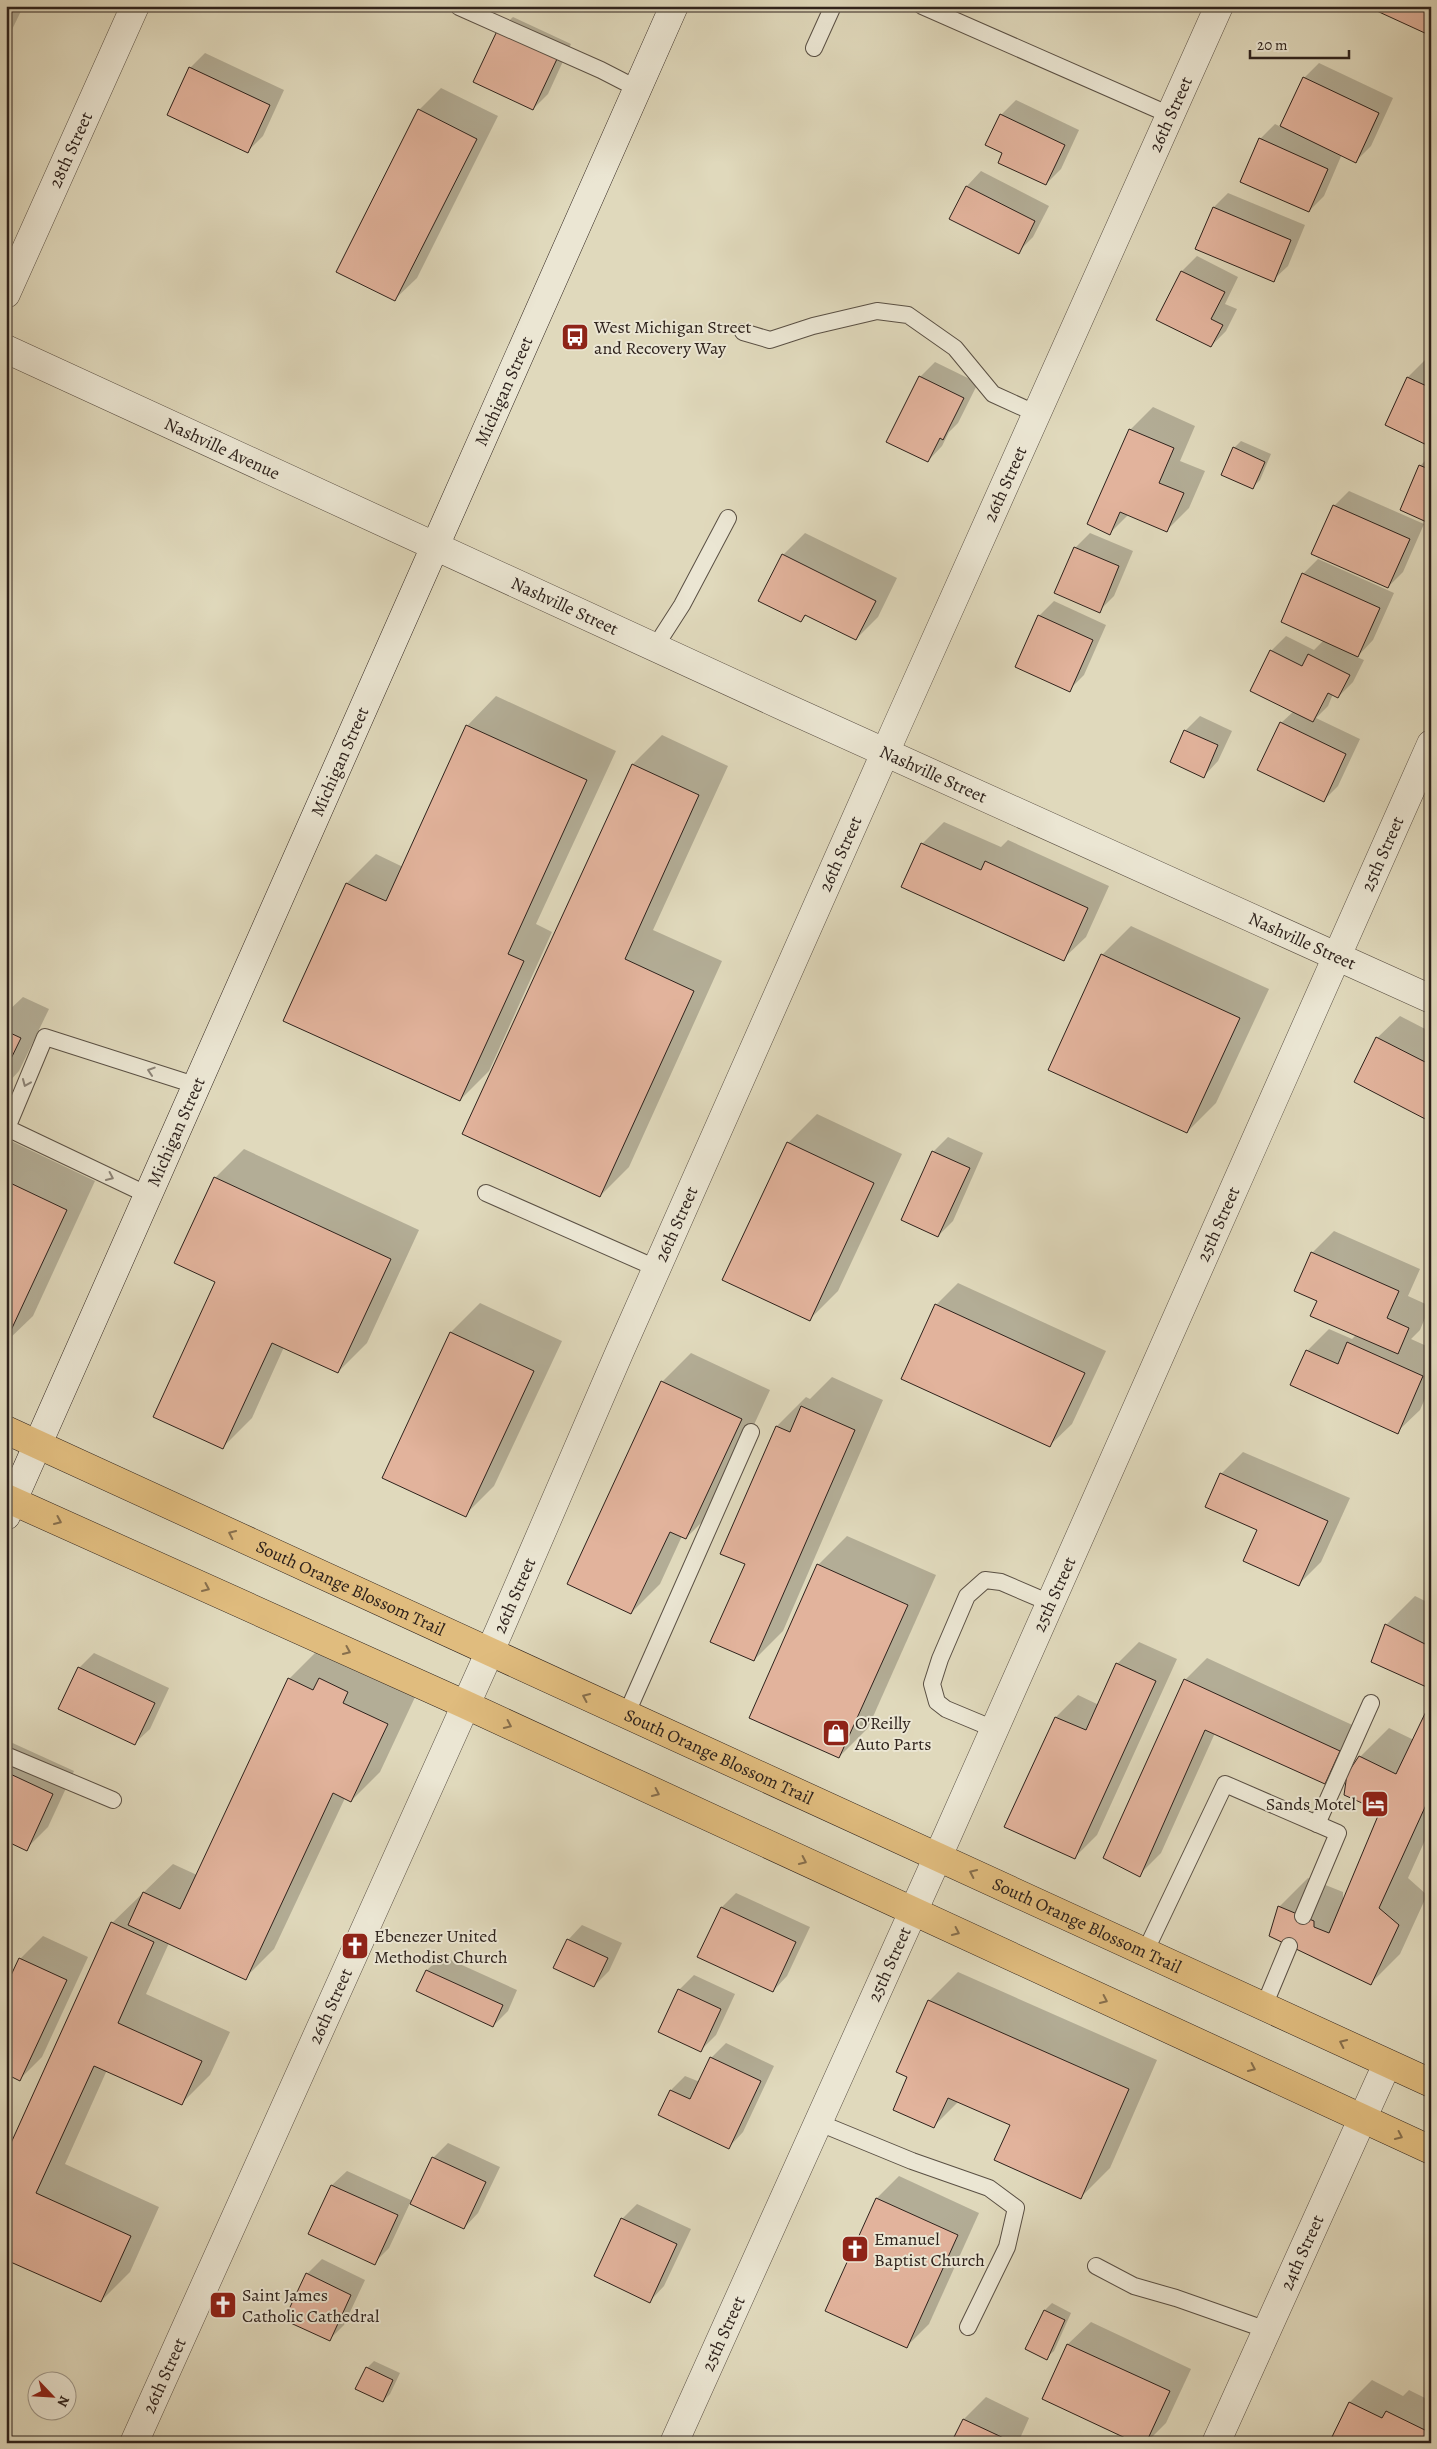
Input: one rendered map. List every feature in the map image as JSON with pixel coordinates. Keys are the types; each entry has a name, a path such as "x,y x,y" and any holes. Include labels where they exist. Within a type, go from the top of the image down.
{"main road":[{"name":"South Orange Blossom Trail","path":"6,1430 1431,2083"},
{"path":"9,1505 464,1704 1431,2150"}],"street":[{"name":"28th Street","path":"6,294 135,6"},
{"name":"Michigan Street","path":"9,1505 39,1445 150,1196 674,6"},
{"name":"26th Street","path":"134,2443 488,1652 885,752 1220,6"},
{"name":"Nashville Avenue","path":"6,349 437,547"},
{"name":"Nashville Street","path":"437,547 1431,999"},
{"name":"25th Street","path":"674,2443 937,1857 1431,744"},
{"name":"24th Street","path":"1216,2443 1388,2064"}],"lane":[{"path":"814,48 833,6"},
{"path":"922,6 1170,115"},
{"path":"459,7 565,56 601,70 638,89"},
{"path":"743,332 770,340 813,326 877,311 908,315 955,348 993,394 1037,414"},
{"path":"655,647 682,605 728,518"},
{"path":"150,1196 6,1128 45,1036 198,1086"},
{"path":"486,1193 656,1268"},
{"path":"626,1715 751,1432"},
{"path":"994,1729 946,1709 937,1702 932,1684 940,1659 967,1596 985,1580 1001,1582 1050,1603"},
{"path":"1317,1824 1371,1703"},
{"path":"6,1755 113,1800"},
{"path":"1145,1952 1225,1784 1338,1833 1303,1916"},
{"path":"1264,2006 1290,1946"},
{"path":"817,2122 912,2161 989,2188 1016,2208 1007,2247 968,2327"},
{"path":"1096,2266 1134,2286 1176,2298 1267,2330"}],"building":[{"path":"1366,6 1431,6 1431,27 1427,34"},
{"path":"497,31 557,59 533,110 473,82"},
{"path":"189,67 270,105 248,153 167,115"},
{"path":"1303,77 1379,113 1356,163 1280,126"},
{"path":"418,109 477,139 395,301 336,272"},
{"path":"1000,114 1065,145 1046,185 998,163 1002,153 985,145"},
{"path":"1259,138 1328,169 1309,212 1240,182"},
{"path":"966,186 1035,221 1019,254 949,219"},
{"path":"1213,207 1291,240 1274,282 1195,249"},
{"path":"1181,271 1225,292 1211,319 1223,325 1211,347 1156,320"},
{"path":"919,376 964,398 943,440 940,438 928,462 886,442"},
{"path":"1407,377 1431,388 1431,447 1385,425"},
{"path":"1129,429 1174,448 1159,483 1184,493 1167,532 1120,512 1110,535 1087,524"},
{"path":"1233,447 1265,462 1253,489 1221,475"},
{"path":"1419,465 1431,470 1431,524 1400,510"},
{"path":"1333,505 1410,539 1388,588 1311,554"},
{"path":"1074,547 1119,566 1100,613 1054,593"},
{"path":"782,554 876,601 856,640 805,615 801,622 758,601"},
{"path":"1302,573 1380,608 1358,657 1281,622"},
{"path":"1038,615 1093,640 1070,692 1015,667"},
{"path":"1270,650 1302,666 1308,654 1350,675 1338,698 1328,693 1313,722 1250,691"},
{"path":"1280,722 1346,754 1324,802 1257,770"},
{"path":"466,725 587,780 508,954 524,961 460,1101 283,1021 346,883 386,901"},
{"path":"1184,730 1218,745 1204,778 1170,762"},
{"path":"632,764 699,795 625,959 694,991 600,1197 462,1134"},
{"path":"921,843 981,870 985,861 1088,908 1064,961 901,887"},
{"path":"1101,954 1240,1018 1187,1133 1048,1070"},
{"path":"6,1031 21,1038 6,1069"},
{"path":"1376,1037 1431,1065 1431,1122 1354,1082"},
{"path":"787,1142 874,1183 810,1321 722,1280"},
{"path":"932,1151 970,1168 938,1237 901,1220"},
{"path":"214,1177 391,1259 338,1373 272,1343 223,1449 153,1417 215,1282 174,1263"},
{"path":"6,1181 67,1210 6,1341"},
{"path":"1311,1252 1399,1291 1387,1318 1409,1328 1398,1354 1310,1316 1317,1301 1294,1291"},
{"path":"935,1304 1085,1373 1050,1447 901,1379"},
{"path":"450,1332 534,1371 466,1517 382,1478"},
{"path":"1347,1342 1423,1376 1398,1434 1290,1385 1306,1350 1338,1364"},
{"path":"661,1381 742,1419 686,1539 670,1532 631,1614 567,1584"},
{"path":"801,1406 855,1430 754,1661 710,1642 745,1564 720,1554 776,1426 790,1432"},
{"path":"1220,1473 1328,1521 1299,1586 1243,1561 1257,1530 1205,1507"},
{"path":"817,1564 908,1605 839,1758 749,1718"},
{"path":"1385,1624 1431,1647 1431,1689 1371,1662"},
{"path":"1116,1663 1156,1681 1075,1859 1004,1827 1055,1717 1086,1730"},
{"path":"78,1667 155,1703 135,1745 58,1709"},
{"path":"288,1678 313,1690 319,1678 348,1692 343,1703 388,1724 351,1802 333,1793 246,1980 128,1925 143,1892 180,1909"},
{"path":"1184,1679 1340,1751 1325,1784 1205,1730 1140,1877 1103,1858"},
{"path":"1431,1701 1431,1794 1379,1908 1399,1925 1371,1985 1269,1936 1278,1906 1314,1921 1314,1927 1329,1933 1380,1811 1344,1795 1347,1774 1359,1756 1396,1774"},
{"path":"6,1772 53,1794 27,1851 6,1841"},
{"path":"721,1907 796,1942 773,1992 697,1957"},
{"path":"111,1922 154,1942 118,2023 202,2061 182,2105 94,2066 36,2193 131,2236 101,2302 6,2260 6,2154"},
{"path":"567,1939 608,1958 594,1987 553,1968"},
{"path":"19,1958 67,1980 20,2081 6,2074 6,1986"},
{"path":"426,1970 503,2005 493,2027 416,1991"},
{"path":"678,1989 721,2009 701,2052 658,2032"},
{"path":"928,2000 1129,2089 1081,2199 994,2160 1010,2125 948,2098 934,2128 893,2110 907,2077 896,2072"},
{"path":"710,2057 761,2081 729,2149 658,2115 670,2090 690,2099"},
{"path":"432,2157 486,2182 464,2229 410,2204"},
{"path":"331,2185 398,2215 375,2265 308,2234"},
{"path":"876,2198 958,2235 907,2348 825,2311"},
{"path":"621,2218 677,2244 650,2303 594,2276"},
{"path":"306,2273 351,2295 330,2341 284,2320"},
{"path":"1044,2310 1065,2320 1047,2360 1025,2349"},
{"path":"1067,2344 1170,2391 1146,2443 1136,2443 1042,2399"},
{"path":"366,2367 393,2380 383,2402 355,2389"},
{"path":"1349,2402 1382,2418 1386,2411 1431,2433 1431,2443 1329,2443"},
{"path":"963,2419 1008,2440 1007,2443 951,2443"}],"place":[{"name":"West Michigan Street and Recovery Way","path":"575,337"},
{"name":"O'Reilly Auto Parts","path":"836,1733"},
{"name":"Sands Motel","path":"1375,1804"},
{"name":"Ebenezer United Methodist Church","path":"355,1946"},
{"name":"Emanuel Baptist Church","path":"855,2249"},
{"name":"Saint James Catholic Cathedral","path":"223,2305"}]}
